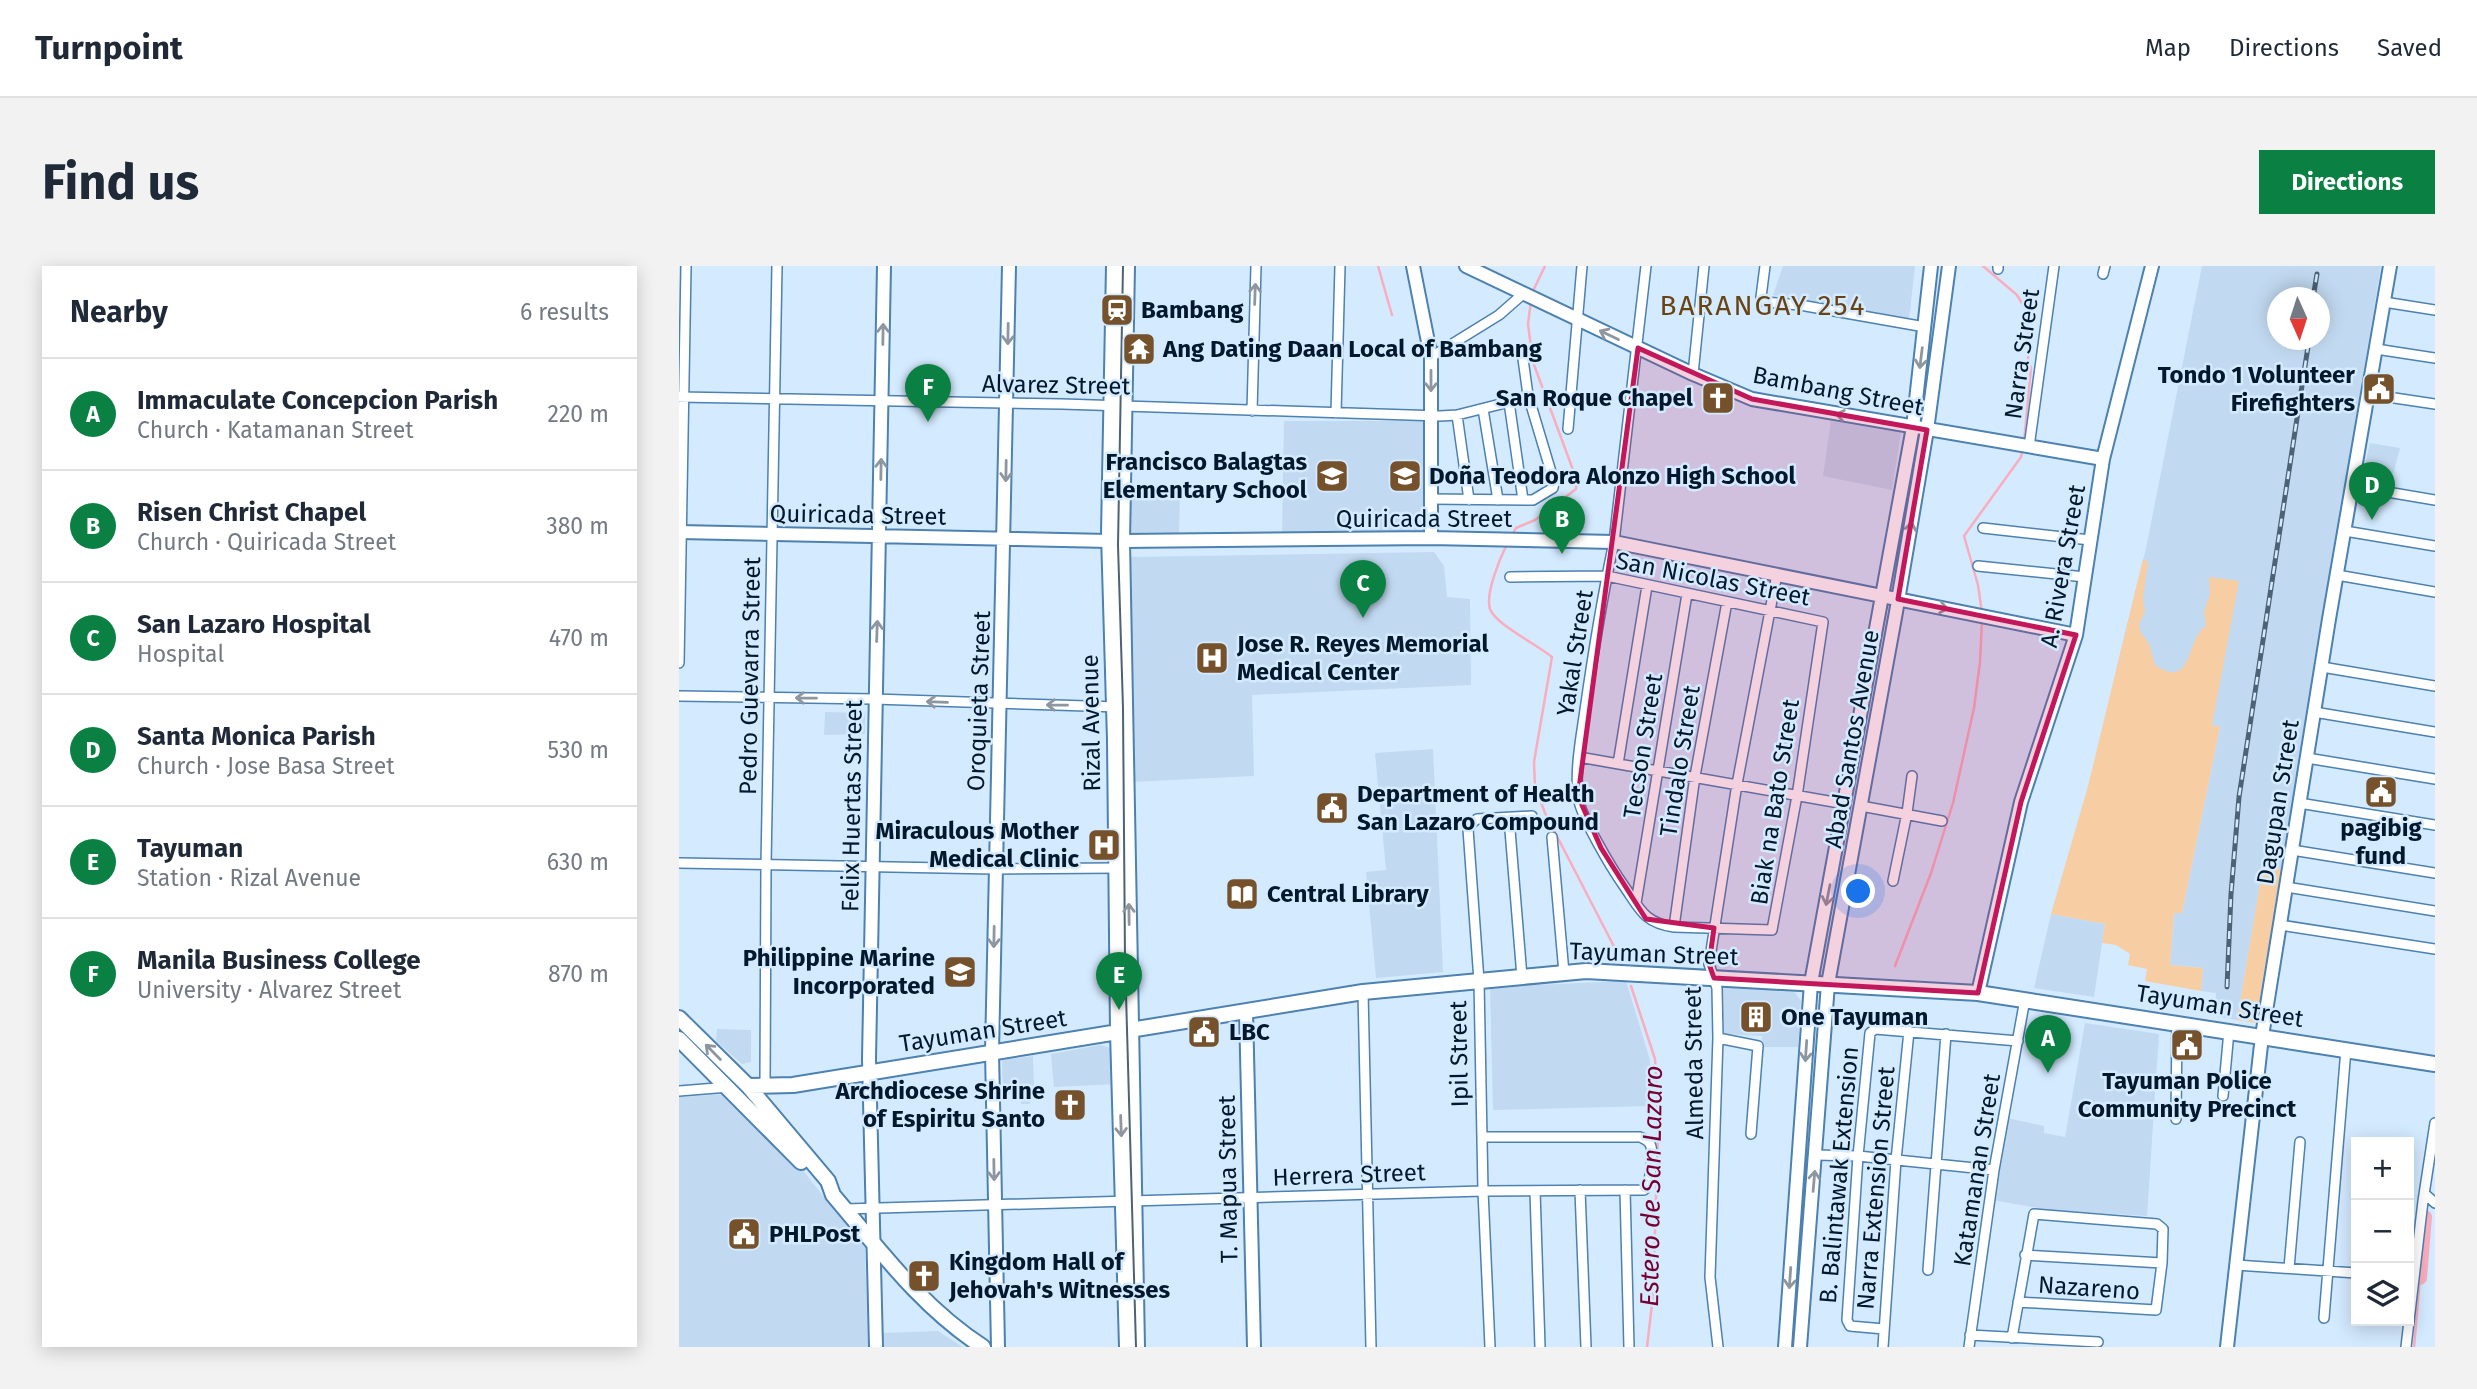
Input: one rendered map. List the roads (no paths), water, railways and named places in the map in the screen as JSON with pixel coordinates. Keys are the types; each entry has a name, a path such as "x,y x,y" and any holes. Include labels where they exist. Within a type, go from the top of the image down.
{"main road":[{"name":"Rizal Avenue","path":"1114,266 1118,406"},
{"name":"Rizal Avenue","path":"1127,266 1118,406 1115,541 1129,1201 1137,1347"},
{"name":"Tayuman Street","path":"748,1086 765,1087 869,1073 1363,992 1608,971 1978,993 2435,1064"},
{"path":"679,1018 748,1086 828,1181 833,1195"},
{"path":"679,1039 729,1087 821,1187 833,1195 939,1314 983,1347"},
{"name":"Rizal Avenue","path":"1127,1347 1129,1201"}],"street":[{"path":"679,663 681,397 686,266"},
{"name":"Pedro Guevarra Street","path":"765,1087 766,864 777,266"},
{"name":"Felix Huertas Street","path":"876,1347 869,1073 884,266"},
{"name":"Oroquieta Street","path":"997,1347 992,1052 1009,266"},
{"path":"1252,411 1256,266"},
{"path":"1336,413 1340,266"},
{"path":"1413,266 1431,357 1431,538"},
{"name":"Bambang Street","path":"1466,266 1693,374 1752,399 2103,459"},
{"path":"1568,429 1582,266"},
{"name":"Yakal Street","path":"1646,266 1614,542 1598,616 1579,757 1577,796 1601,848 1646,919 1674,927 1714,928"},
{"path":"1693,374 1704,266"},
{"path":"1765,266 1761,297 1765,302 1800,305 1925,327"},
{"name":"Abad Santos Avenue","path":"1785,1347 1811,983 1913,427 1931,266"},
{"name":"Abad Santos Avenue","path":"1800,1347 1817,1155 1828,984 1927,430 1948,266"},
{"name":"Narra Street","path":"2024,446 2054,266"},
{"name":"A. Rivera Street","path":"1978,993 2021,802 2076,635 2103,459 2152,266"},
{"name":"Dagupan Street","path":"2227,1347 2262,1036 2390,266"},
{"path":"1431,357 1499,315 1525,294"},
{"path":"2384,302 2435,310"},
{"path":"2376,349 2435,358"},
{"path":"1431,499 1523,500 1540,498 1550,492 1554,482 1529,397 1523,359"},
{"path":"2368,394 2435,404"},
{"name":"Alvarez Street","path":"681,397 1431,415 1457,415 1529,397"},
{"path":"1509,402 1523,500"},
{"path":"1482,409 1498,500"},
{"path":"1457,415 1469,500"},
{"path":"2352,486 2435,500"},
{"path":"1983,528 2090,540"},
{"path":"2344,531 2435,546"},
{"name":"Quiricada Street","path":"681,532 1115,541 1431,538 1614,542 2076,635"},
{"path":"1978,566 2085,577"},
{"name":"Almeda Street","path":"1718,1347 1710,1277 1718,1038 1717,988 1709,964 1737,784 1777,574"},
{"path":"2337,575 2435,592"},
{"name":"San Nicolas Street","path":"1510,577 1607,576 1823,622"},
{"path":"1618,764 1647,586"},
{"name":"Tecson Street","path":"1636,903 1687,594"},
{"name":"Tindalo Street","path":"1674,927 1695,776 1727,602"},
{"name":"Biak na Bato Street","path":"1714,928 1772,930 1797,796 1823,622"},
{"path":"2322,667 2435,685"},
{"path":"679,696 1120,707"},
{"path":"2314,712 2435,732"},
{"path":"1579,757 1845,804"},
{"path":"2307,758 2435,779"},
{"path":"1893,881 1912,776"},
{"path":"2299,803 2435,825"},
{"path":"1861,806 1942,821"},
{"name":"Ipil Street","path":"1490,1347 1483,1191 1479,981 1468,829 1472,822 1478,819 1532,816"},
{"path":"1509,818 1522,977"},
{"path":"1552,837 1564,973"},
{"path":"2292,850 2435,873"},
{"path":"679,863 995,869 1122,868"},
{"path":"2286,887 2435,911"},
{"path":"2280,925 2435,949"},
{"path":"1363,992 1371,1347"},
{"name":"Katamanan Street","path":"1969,1347 1994,1170 2025,999"},
{"name":"T. Mapua Street","path":"1245,1011 1254,1347"},
{"path":"2176,1119 2177,1022"},
{"name":"B. Balintawak Extension","path":"1884,1329 1850,1326 1847,1323 1858,1156 1872,1030 1909,1031"},
{"path":"1909,1031 2018,1041"},
{"name":"Narra Extension Street","path":"1883,1347 1896,1160 1909,1031"},
{"path":"2223,1096 2229,1031"},
{"path":"1928,1270 1946,1034"},
{"path":"1718,1038 1758,1046 1751,1134"},
{"path":"2324,1318 2346,1049"},
{"path":"679,1091 729,1087"},
{"path":"2414,1265 2429,1198 2435,1123"},
{"name":"Herrera Street","path":"845,1209 1483,1191 1644,1190 1650,1182 1651,1146 1640,1137 1482,1137"},
{"path":"2289,1268 2300,1142"},
{"path":"1817,1155 1858,1156 1994,1170"},
{"path":"1580,1190 1586,1347"},
{"path":"1625,1190 1629,1347"},
{"path":"1535,1191 1540,1347"},
{"path":"2012,1338 2025,1255 2034,1214 2161,1226 2162,1263 2025,1255"},
{"name":"Nazareno","path":"2018,1302 2156,1310 2162,1263"},
{"path":"2236,1265 2351,1273"},
{"path":"2406,1347 2408,1326"},
{"path":"1970,1335 2098,1342"}],"waterway":[{"name":"Estero de San Lazaro","path":"1378,266 1392,315"},
{"path":"1533,291 1545,266"},
{"path":"1983,266 2017,295 2029,315 2028,361 2031,368 2024,442"},
{"path":"1512,535 1516,528 1535,520 1576,489 1576,478 1533,362 1528,324 1531,301"},
{"path":"1982,613 1978,585 1964,536 2021,457 2023,448"},
{"name":"Estero de San Lazaro","path":"1507,544 1491,586 1490,609 1508,628 1552,657 1534,762 1535,786 1545,813 1622,962"},
{"path":"1895,966 1931,873 1953,803 1974,708 1982,620"},
{"name":"Estero de San Lazaro","path":"1631,986 1655,1059 1657,1095 1653,1296 1647,1347"},
{"path":"2420,1278 2425,1217"},
{"path":"2414,1347 2420,1278"}],"tram line":[{"path":"1123,266 1118,545 1123,708 1125,959 1136,1347"}],"railway":[{"path":"2315,287 2317,274"},
{"path":"2227,987 2239,797 2307,350"}],"place":[{"name":"Bambang","path":"1117,310"},
{"name":"Ang Dating Daan Local of Bambang","path":"1139,349"},
{"name":"Tondo 1 Volunteer Firefighters","path":"2379,389"},
{"name":"San Roque Chapel","path":"1718,398"},
{"name":"Manila Business College","path":"928,422"},
{"name":"Francisco Balagtas Elementary School","path":"1332,476"},
{"name":"Doña Teodora Alonzo High School","path":"1405,476"},
{"name":"Santa Monica Parish","path":"2372,520"},
{"name":"Risen Christ Chapel","path":"1562,554"},
{"name":"San Lazaro Hospital","path":"1363,618"},
{"name":"Jose R. Reyes Memorial Medical Center","path":"1212,658"},
{"name":"pagibig fund","path":"2381,792"},
{"name":"Department of Health San Lazaro Compound","path":"1332,808"},
{"name":"Miraculous Mother Medical Clinic","path":"1104,845"},
{"name":"Central Library","path":"1242,894"},
{"name":"Philippine Marine Incorporated","path":"960,972"},
{"name":"Tayuman","path":"1119,1010"},
{"name":"One Tayuman","path":"1756,1017"},
{"name":"LBC","path":"1204,1032"},
{"name":"Tayuman Police Community Precinct","path":"2187,1045"},
{"name":"Immaculate Concepcion Parish","path":"2048,1073"},
{"name":"Archdiocese Shrine of Espiritu Santo","path":"1070,1105"},
{"name":"PHLPost","path":"744,1234"},
{"name":"Kingdom Hall of Jehovah's Witnesses","path":"924,1276"}],"district":[{"name":"BARANGAY 254","path":"1763,305"}]}
